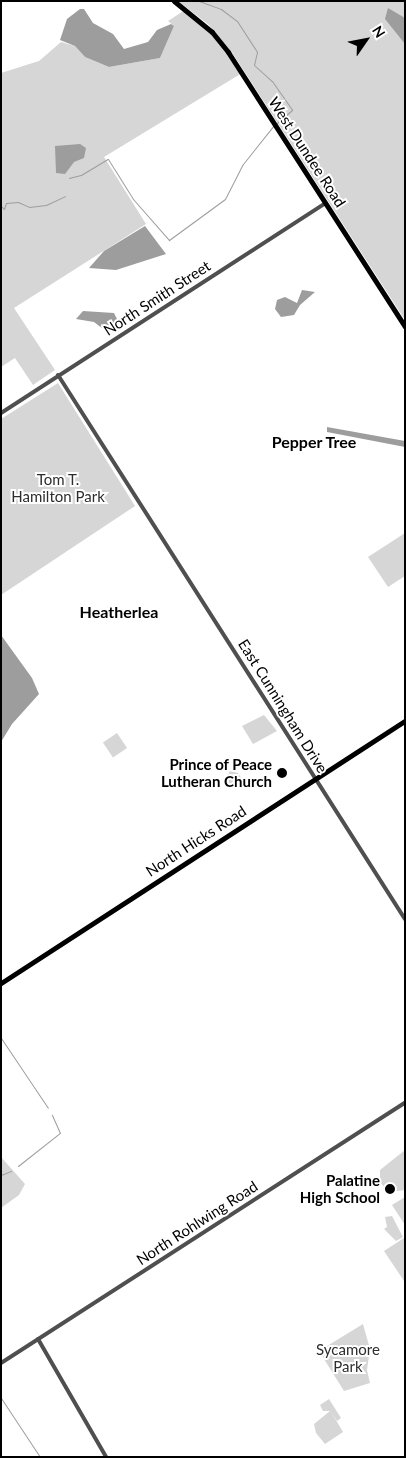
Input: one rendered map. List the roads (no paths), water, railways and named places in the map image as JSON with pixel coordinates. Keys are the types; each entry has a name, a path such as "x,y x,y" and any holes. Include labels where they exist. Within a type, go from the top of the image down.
{"main road":[{"name":"West Dundee Road","path":"174,1 212,32 228,52 405,327"},
{"name":"North Hicks Road","path":"1,982 405,721"}],"street":[{"name":"North Smith Street","path":"1,413 325,202"},
{"name":"East Cunningham Drive","path":"58,375 405,919"},
{"name":"North Rohlwing Road","path":"1,1363 405,1103"},
{"path":"38,1339 106,1457"}],"waterway":[{"path":"199,1 221,9 237,21 257,52 254,65 272,81 292,110 277,123"},
{"path":"69,178 81,175 108,159 133,199 169,240 225,199 243,164 274,125"},
{"path":"1,206 4,209 6,203 18,202 29,207 46,205 65,196"},
{"path":"1,1038 48,1108"},
{"path":"18,1166 60,1133 52,1115"},
{"path":"1,1175 11,1171"},
{"path":"1,1398 40,1457"}],"place":[{"name":"Prince of Peace Lutheran Church","path":"282,773"},
{"name":"Palatine High School","path":"390,1189"}],"district":[{"name":"Pepper Tree","path":"314,442"},
{"name":"Heatherlea","path":"119,612"}],"park label":[{"name":"Tom T. Hamilton Park","path":"58,488"},
{"name":"Sycamore Park","path":"348,1358"}]}
